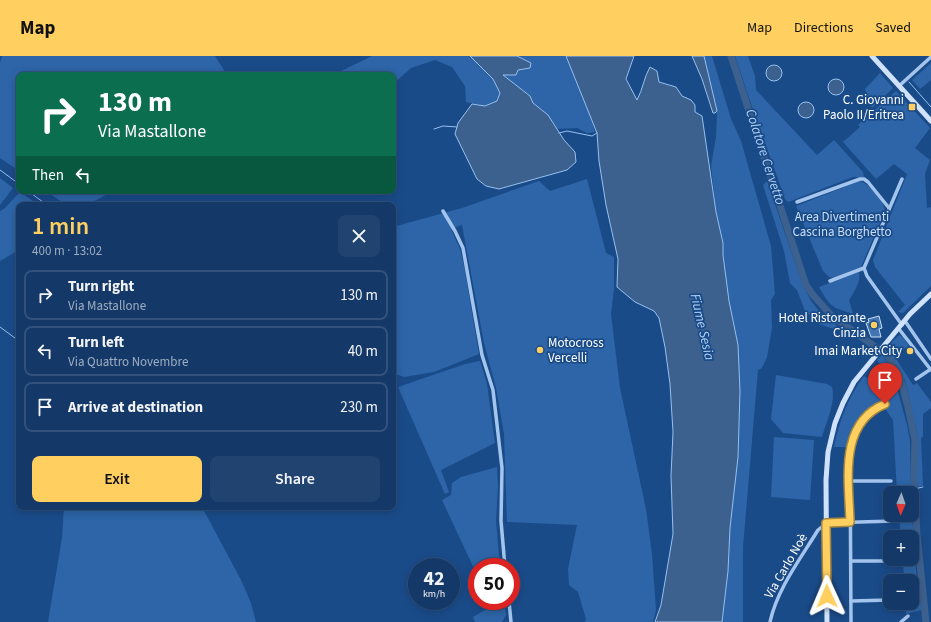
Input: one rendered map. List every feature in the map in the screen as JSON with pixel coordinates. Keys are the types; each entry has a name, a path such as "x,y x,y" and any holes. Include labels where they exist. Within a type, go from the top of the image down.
{"main road":[{"path":"872,56 931,122"},
{"path":"827,622 826,468 835,423 848,392 874,356 931,294"}],"street":[{"path":"899,86 931,58"},
{"path":"902,178 864,268 867,276 894,315 931,359"},
{"path":"797,202 860,179 868,182 889,208"},
{"path":"443,211 455,231 462,248 482,355 493,390 502,468 501,521 504,558"},
{"path":"830,281 864,268"},
{"path":"902,325 931,369 916,379"},
{"path":"851,622 850,449 855,430 865,417 878,406 885,404"},
{"path":"849,481 892,481"},
{"path":"826,525 850,522 883,521"},
{"name":"Via Carlo Noè","path":"770,622 773,608 790,576 818,530 826,525"},
{"path":"850,561 883,561"},
{"path":"851,601 883,600"},
{"path":"510,610 511,622"},
{"path":"900,622 908,616"}],"green space":[{"path":"2,56 215,56 225,72 16,72 16,169 0,158 0,63"},
{"path":"372,56 470,56 493,79 500,93 497,101 485,106 466,102 465,86 452,67 435,60 411,68 396,81 396,72 341,71"},
{"path":"517,56 566,56 590,113 595,132 587,133 577,128 556,129 548,115 533,103 530,96 502,74 516,75 518,70 531,63"},
{"path":"704,56 712,56 731,119 741,141 771,246 775,294 771,300 772,328 767,357 762,368 758,370 743,547 743,622 722,622 728,571 730,527 738,457 740,391 738,345 729,301 723,244 716,212 711,166 716,137 717,115"},
{"path":"735,56 748,56 755,76 756,90 817,155 834,140 863,172 864,177 853,177 788,202 785,199"},
{"path":"931,63 931,80 920,89 912,80"},
{"path":"880,73 893,88 872,108 865,89"},
{"path":"896,91 930,128 915,148 930,160 925,174 927,208 931,207 931,286 903,313 898,312 905,305 875,267 873,260 907,174 894,164 876,179 843,142 860,127 858,125"},
{"path":"0,178 13,188 0,205"},
{"name":"Motocross Vercelli","path":"587,179 606,253 614,257 614,289 611,314 620,388 646,509 652,554 656,610 653,622 585,622 586,619 578,592 569,585 568,569 577,525 507,522 504,434 496,388 484,343 462,225 451,229 460,249 464,266 479,354 434,372 404,377 396,374 396,226 462,208 539,181 550,191"},
{"path":"767,181 802,283 811,301 822,315 835,323 837,327 834,329 819,324 805,311 797,290 790,283 784,251 763,185"},
{"name":"Area Divertimenti Cascina Borghetto","path":"860,181 876,193 885,211 861,267 834,278 829,277 823,271 796,206"},
{"path":"18,194 23,194 35,202 16,202 16,252 0,261 0,211 4,209"},
{"path":"50,194 107,194 93,202 62,202"},
{"path":"859,272 858,283 849,300 853,314 838,309 832,305 819,287"},
{"path":"899,335 903,337 909,346 897,353 896,356 891,343"},
{"path":"891,351 913,385 917,383 931,402 931,408 923,414 923,436 921,438 923,486 916,486 918,437 905,380 889,353"},
{"path":"882,355 891,367 907,425 910,441 911,486 897,486 893,420 886,410 885,400 871,408 860,419 852,432 846,447 834,447 841,419 853,392 864,376 872,381 882,369 877,360"},
{"path":"480,361 487,384 495,443 441,470 449,492 445,494 398,387 465,364"},
{"path":"776,375 827,384 832,387 832,406 822,437 783,433 771,419"},
{"path":"774,437 814,440 810,500 771,497"},
{"path":"497,467 498,486 496,521 499,558 469,558 442,500 451,495 452,483 461,477"},
{"path":"64,510 204,510 241,580 251,603 256,622 48,622 62,538"},
{"path":"900,522 913,522 913,530 900,530"},
{"path":"903,566 916,566 916,574 904,574"},
{"path":"919,594 922,610 906,614 906,610 919,610"},
{"path":"485,610 505,610 506,615 502,622 475,622 473,617"}],"water":[{"path":"470,56 517,56 531,63 530,68 518,70 516,75 503,75 530,96 533,103 548,115 564,140 575,152 576,162 567,170 499,189 486,186 477,179 455,134 458,123 472,104 485,106 497,101 500,93 493,79"},
{"name":"Fiume Sesia","path":"566,56 634,56 626,79 637,100 650,67 657,71 659,82 676,87 682,96 691,100 695,105 695,112 702,116 716,212 723,243 723,255 729,301 738,345 740,391 738,457 722,622 655,622 661,605 673,534 671,476 673,432 670,384 665,347 659,318 654,311 635,302 617,287 618,259 606,205 599,161 597,133"},
{"path":"692,56 704,56 717,111 715,113 713,113 702,79"},
{"path":"774,65 781,70 782,73 777,80 774,81 767,76 766,73 771,66"},
{"path":"836,79 843,84 844,87 839,94 836,95 829,90 828,87 833,80"},
{"path":"806,102 813,107 814,110 809,117 806,118 799,113 798,110 803,103"}],"building":[{"name":"Hotel Ristorante Cinzia","path":"879,316 882,328 879,329 881,337 871,337 866,323 869,322 868,319"}],"waterway":[{"name":"Colatore Cervetto","path":"731,56 806,285 831,315 888,356 900,377 915,440 914,483 917,534 926,622"},
{"path":"909,82 931,107"},
{"path":"434,129 443,126 457,127"},
{"path":"559,133 567,131 592,136 597,133"},
{"path":"0,170 16,182"},
{"path":"32,194 43,202"},
{"path":"0,327 16,339"},
{"path":"919,488 923,487"}],"place":[{"name":"C. Giovanni Paolo II/Eritrea","path":"912,107"},
{"name":"Hotel Ristorante Cinzia","path":"874,325"},
{"name":"Motocross Vercelli","path":"540,350"},
{"name":"Imai Market City","path":"910,351"}],"route":[{"path":"827,596 826,523 850,522 849,455 852,437 858,425 865,417 878,406 885,404"}]}
